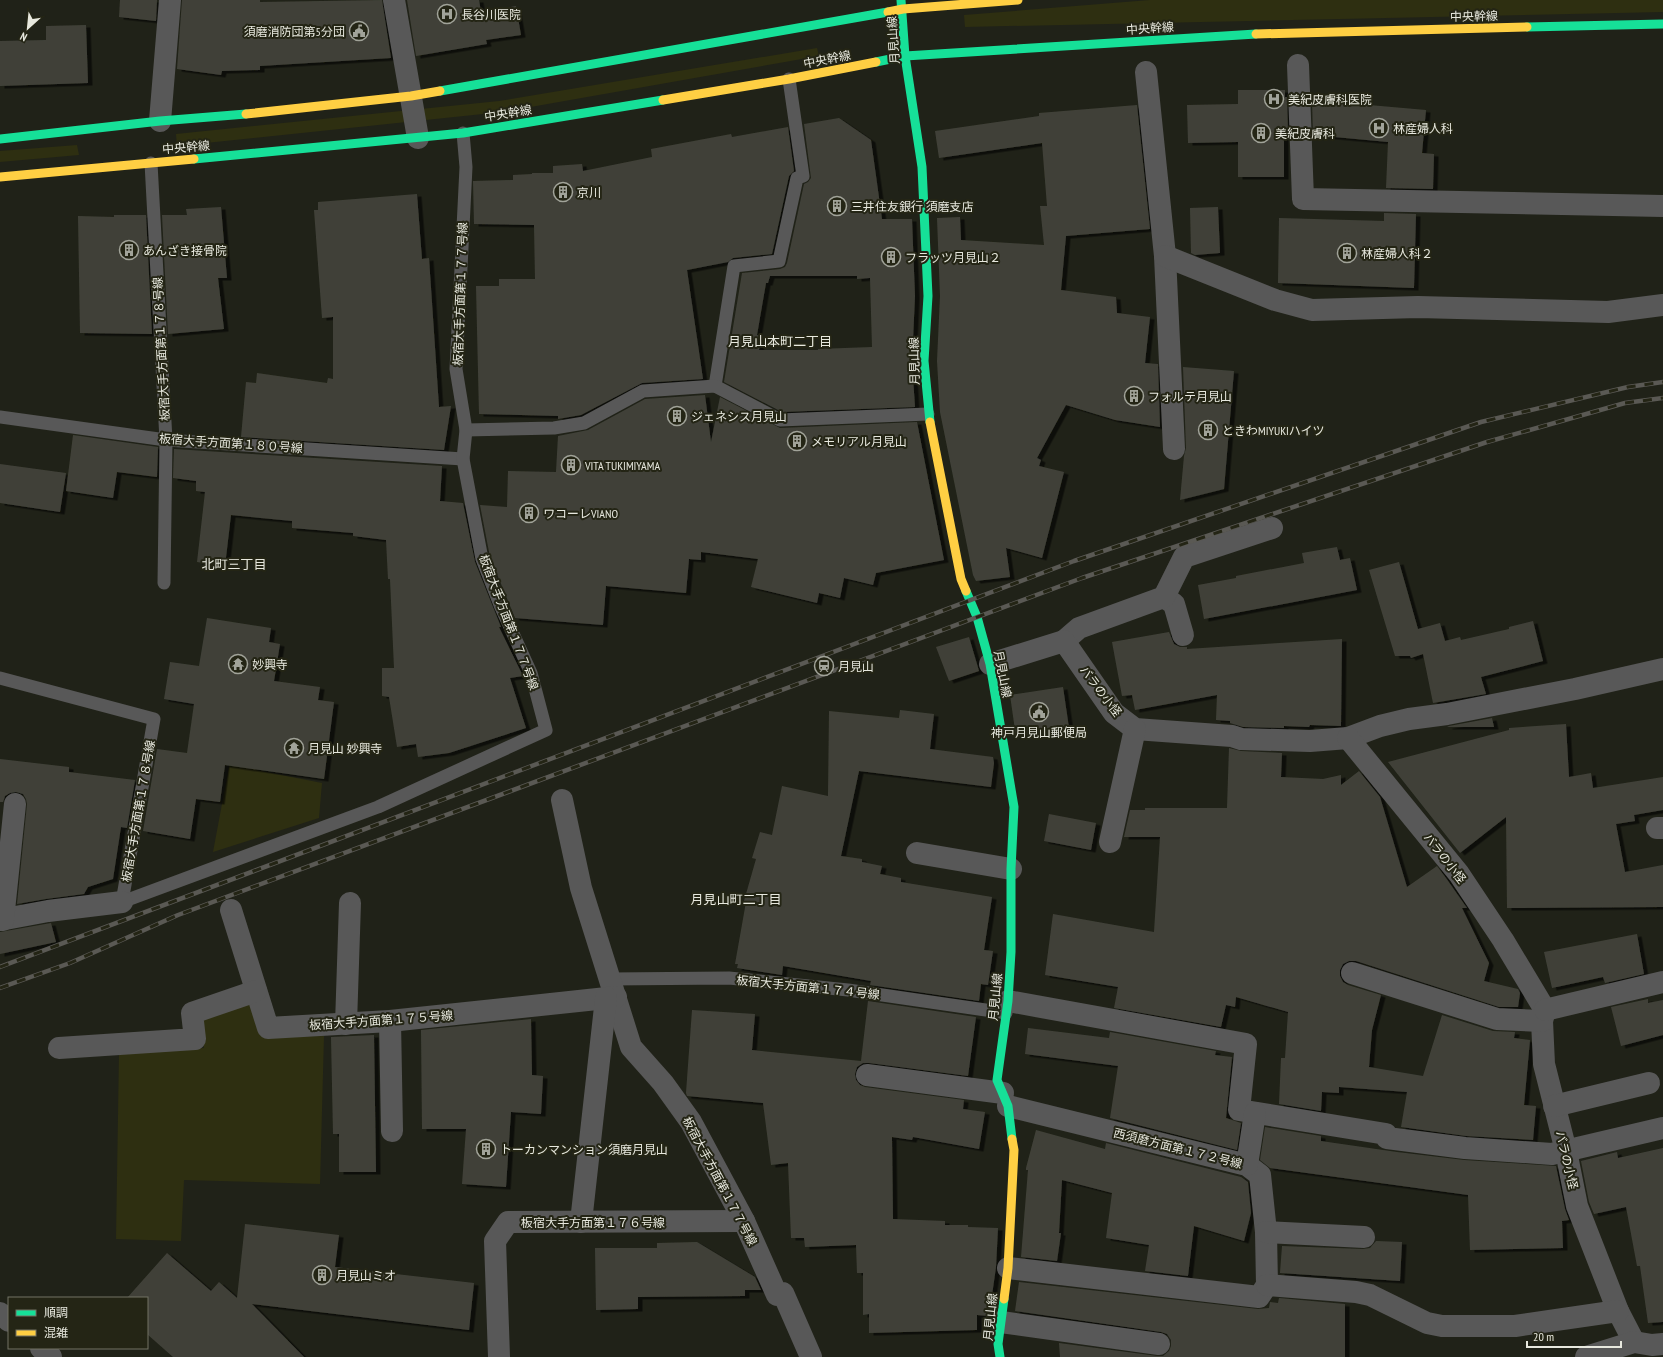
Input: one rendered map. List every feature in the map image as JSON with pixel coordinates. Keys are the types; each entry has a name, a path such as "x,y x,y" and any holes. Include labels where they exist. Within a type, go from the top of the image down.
{"street":[{"path":"160,121 170,0"},
{"path":"394,0 418,138"},
{"path":"0,139 160,121 238,115 411,96 902,4 1018,0"},
{"name":"月見山線","path":"902,4 905,56 922,167 928,296 924,362 928,414 961,579 977,617 990,664 1014,807 1011,869 1011,952 1007,1007 997,1080 1006,1100 1014,1150 1008,1268 998,1344 1000,1357"},
{"name":"中央幹線","path":"0,177 463,133 790,79 905,56 1243,34 1663,24"},
{"path":"1298,65 1303,199 1663,206"},
{"path":"1146,72 1165,256 1174,449"},
{"path":"1165,256 1275,300 1312,310 1418,307 1608,312 1663,305"},
{"path":"990,664 1064,641 1079,628 1164,597 1184,557 1272,528"},
{"path":"1164,597 1174,604 1183,635"},
{"name":"バラの小怪","path":"1064,641 1114,713 1135,730"},
{"path":"1110,842 1135,730 1232,736 1241,739 1310,741 1348,738 1380,726 1409,719 1447,714 1663,669"},
{"name":"バラの小怪","path":"1348,738 1459,874 1503,940 1544,1016 1544,1064 1566,1152 1577,1206 1618,1311 1634,1342"},
{"name":"板宿大手方面第１７７号線","path":"562,800 581,888 610,991 631,1047 663,1083 691,1122 744,1221 777,1295 783,1293 811,1357"},
{"path":"15,804 2,920 48,911 122,902"},
{"path":"917,853 1011,869"},
{"path":"346,1024 350,903"},
{"name":"板宿大手方面第１７５号線","path":"231,910 268,1028 390,1021 610,991"},
{"path":"1352,973 1497,1019 1544,1016 1663,982"},
{"path":"59,1048 195,1039 192,1013 256,991"},
{"path":"582,1222 610,991"},
{"path":"1007,1007 1246,1044 1239,1110 1386,1134 1387,1138 1449,1146 1552,1154 1566,1152 1663,1128"},
{"path":"390,1021 392,1131"},
{"name":"西須磨方面第１７２号線","path":"867,1075 1006,1100 1246,1164 1260,1175 1266,1232 1267,1285"},
{"path":"1554,1106 1649,1083"},
{"path":"1246,1164 1255,1113"},
{"name":"板宿大手方面第１７６号線","path":"499,1357 495,1242 508,1222 744,1221"},
{"path":"1266,1232 1364,1237"},
{"path":"1008,1268 1259,1297 1267,1285 1356,1292 1370,1295 1427,1323 1442,1326 1515,1326 1618,1311"},
{"path":"0,1313 8,1320"},
{"path":"1001,1322 1159,1344"},
{"path":"1586,1357 1634,1342 1652,1345 1663,1344"},
{"path":"42,1349 52,1357"}],"lane":[{"path":"715,386 734,266 779,262 797,178 803,176 790,79"},
{"name":"板宿大手方面第１７７号線","path":"122,902 378,807 546,730 531,673 500,605 482,559 463,459 466,430 456,369 466,167 463,133"},
{"name":"板宿大手方面第１７８号線","path":"151,163 166,440 164,583"},
{"path":"466,430 561,427 584,423 643,391 715,386 780,420 928,414"},
{"name":"板宿大手方面第１８０号線","path":"0,417 166,440 463,459"},
{"name":"板宿大手方面第１７８号線","path":"0,678 154,719 122,902"},
{"name":"板宿大手方面第１７４号線","path":"610,991 729,978 1007,1007"}],"shaded area":[{"path":"1150,0 1663,0 1663,12 965,27 964,15"},
{"path":"817,48 819,56 502,112 177,146 176,134 499,101"},
{"path":"77,145 79,155 0,162 0,151"},
{"path":"237,724 260,728 256,770 322,783 319,818 213,852"},
{"path":"250,1003 263,1037 324,1036 320,1184 184,1180 181,1241 116,1239 119,1053 204,1048 201,1021"}],"building":[{"path":"120,0 157,0 156,21 119,17"},
{"path":"182,0 260,0 260,2 382,0 391,58 260,66 260,70 222,71 221,75 177,69"},
{"path":"407,0 479,0 481,12 516,6 521,35 486,40 487,44 416,56"},
{"path":"86,25 88,83 0,86 0,41 46,40 46,26"},
{"name":"美紀皮膚科","path":"1238,90 1285,90 1285,97 1287,97 1288,133 1284,133 1284,177 1238,177 1238,142 1188,143 1187,105 1238,104"},
{"name":"林産婦人科","path":"1312,100 1426,110 1422,153 1434,154 1433,189 1386,188 1388,142 1313,135"},
{"path":"1137,105 1150,229 1066,236 1061,290 1116,297 1117,313 1150,317 1145,363 1158,364 1160,427 1115,420 1066,405 1037,458 1041,460 1039,466 1064,472 1042,558 1006,548 1010,577 976,581 973,575 940,412 937,361 940,296 937,218 960,217 961,240 1044,245 1040,206 1047,206 1042,143 939,158 935,131 1039,116 1039,113"},
{"path":"839,118 871,140 882,219 912,219 915,296 912,362 915,407 782,412 724,382 742,273 780,269 785,267 787,263 804,184 811,178 804,124","holes":["770,276 857,276 857,279 870,278 872,347 818,350 759,350 762,336 757,335 766,283 768,283"]},
{"path":"788,127 794,171 789,176 772,254 733,258 728,262 687,270 703,379 642,383 581,415 558,419 558,416 479,414 476,286 499,286 499,279 535,279 534,225 474,224 473,181 513,180 513,175 553,173 553,166 582,164 583,171 652,157 651,149 731,134 732,137"},
{"path":"417,194 422,259 429,258 439,407 451,406 444,450 241,437 246,382 256,383 257,373 327,383 328,378 333,379 333,317 322,318 314,210 318,210 318,202"},
{"path":"221,207 227,278 218,278 224,329 168,334 162,215 187,215 186,209"},
{"path":"1218,207 1220,253 1195,255 1191,253 1190,208"},
{"name":"林産婦人科２","path":"1384,213 1416,214 1414,288 1278,283 1279,218 1384,221"},
{"path":"114,215 146,215 152,334 80,333 78,216 114,217"},
{"name":"ときわMIYUKIハイツ","path":"1183,367 1234,371 1224,489 1180,500 1186,448"},
{"path":"705,395 711,442 720,397 780,428 917,422 944,560 876,573 873,585 844,578 840,598 819,593 817,603 751,587 758,559 701,552 701,560 689,559 686,593 606,586 603,625 515,618 490,557 480,505 507,507 508,471 556,472 558,436 588,430 645,399"},
{"path":"73,435 158,447 157,477 117,472 113,498 66,491"},
{"path":"174,449 442,466 440,501 463,503 475,562 501,627 499,627 523,676 510,678 526,728 449,753 418,757 416,744 397,747 389,697 382,696 382,668 394,668 390,579 388,579 386,540 353,536 353,533 292,528 292,521 231,515 225,566 197,562 205,492 196,491 196,481 173,478"},
{"path":"0,464 66,473 60,512 0,503"},
{"path":"1337,547 1340,560 1350,558 1357,590 1204,619 1198,585 1304,563 1302,553"},
{"path":"1399,562 1418,629 1440,623 1445,641 1460,637 1461,640 1509,629 1509,627 1533,621 1543,661 1481,677 1486,694 1433,703 1423,654 1411,658 1410,656 1395,656 1369,570"},
{"path":"207,618 271,628 269,642 280,644 274,681 320,687 318,700 334,702 324,779 225,765 220,802 196,799 190,839 143,831 157,749 187,753 194,704 164,699 170,662 199,666"},
{"path":"1169,632 1174,644 1180,647 1187,647 1187,649 1342,639 1341,726 1310,725 1309,727 1284,726 1284,728 1243,727 1230,723 1230,721 1216,720 1217,695 1135,710 1132,695 1122,696 1112,642"},
{"path":"969,637 979,671 949,681 936,647"},
{"path":"1063,687 1069,728 1016,737 1010,695"},
{"path":"900,710 934,714 930,749 993,757 994,763 991,787 859,771 841,856 862,859 862,862 882,866 880,874 901,878 901,882 992,897 984,950 993,951 988,985 981,984 979,1001 870,985 871,981 783,966 782,975 737,968 738,964 735,964 746,902 744,901 756,859 752,858 760,832 772,835 782,786 828,796 829,711 899,718"},
{"path":"1492,718 1494,727 1447,727 1449,726"},
{"path":"1566,724 1569,777 1591,773 1593,788 1663,777 1663,810 1634,815 1635,821 1616,824 1625,872 1663,865 1663,907 1507,908 1506,817 1460,853 1388,762 1509,730 1509,728"},
{"path":"1229,748 1241,751 1282,753 1281,777 1323,779 1341,775 1341,785 1359,771 1380,797 1407,887 1437,866 1467,908 1462,908 1489,963 1484,981 1518,989 1520,993 1518,1007 1499,1007 1356,961 1349,961 1343,964 1340,970 1340,976 1343,982 1348,985 1381,995 1372,1030 1369,1067 1423,1076 1442,1015 1493,1031 1515,1032 1514,1038 1530,1040 1524,1105 1536,1106 1533,1140 1466,1136 1401,1127 1407,1092 1339,1087 1339,1093 1322,1092 1321,1111 1279,1104 1281,1058 1285,1058 1288,1012 1236,997 1235,1007 1226,1005 1221,1027 1114,1008 1118,987 1045,975 1053,914 1154,932 1160,837 1124,837 1130,810 1145,810 1145,808 1227,808"},
{"path":"0,759 69,767 69,772 135,780 127,828 121,827 113,879 88,887 84,894 17,904 27,804 23,794 16,792 5,796 3,802 0,802"},
{"path":"1049,814 1096,823 1091,850 1044,841"},
{"path":"51,923 56,942 0,954 0,932"},
{"path":"1637,934 1644,974 1605,983 1603,977 1552,988 1544,952"},
{"path":"1648,999 1648,1003 1663,1000 1663,1035 1621,1046 1611,1007"},
{"path":"868,1001 976,1017 968,1076 869,1063 863,1063 857,1067 855,1074 856,1080 860,1085 865,1087 964,1100 963,1109 985,1112 979,1149 913,1137 912,1140 892,1137 893,1219 945,1221 945,1225 968,1225 968,1227 998,1228 996,1267 989,1316 977,1315 977,1330 869,1333 869,1314 863,1315 863,1273 857,1273 856,1245 805,1247 804,1238 791,1238 788,1163 771,1165 763,1103 687,1096 686,1093 692,1010 755,1014 752,1050 861,1061"},
{"path":"531,1019 532,1075 543,1076 541,1114 511,1112 506,1187 462,1184 466,1129 422,1129 421,1030"},
{"path":"1028,1028 1109,1038 1110,1032 1216,1051 1215,1055 1232,1057 1226,1118 1241,1123 1237,1150 1110,1118 1118,1066 1025,1054"},
{"path":"374,1035 376,1172 339,1172 339,1134 333,1134 331,1037"},
{"path":"1265,1127 1321,1136 1321,1141 1397,1152 1464,1160 1556,1166 1565,1209 1569,1220 1562,1221 1563,1248 1470,1250 1468,1195 1270,1168 1260,1160"},
{"path":"1036,1130 1105,1149 1106,1143 1241,1177 1248,1182 1251,1213 1244,1241 1194,1226 1188,1276 1145,1271 1149,1245 1106,1238 1112,1193 1062,1180 1059,1233 1061,1233 1057,1261 1021,1257 1028,1170 1026,1170 1026,1168"},
{"path":"1663,1148 1663,1322 1648,1323 1640,1266 1637,1266 1626,1207 1594,1214 1589,1202 1581,1161 1617,1152 1618,1158"},
{"path":"245,1224 339,1235 335,1267 474,1283 469,1330 252,1304 304,1357 173,1357 148,1335 148,1297 128,1297 167,1253 211,1291 219,1282 237,1298"},
{"path":"1376,1241 1402,1242 1400,1281 1280,1273 1282,1246 1363,1249 1370,1248"},
{"path":"697,1242 755,1277 761,1290 745,1290 745,1296 638,1297 638,1309 596,1310 595,1248 657,1248 657,1243"},
{"path":"1019,1282 1258,1309 1269,1308 1270,1302 1278,1303 1279,1298 1345,1304 1345,1357 1060,1357 1059,1343 1163,1356 1169,1351 1171,1340 1167,1334 1161,1332 1015,1311"}],"railway":[{"path":"0,967 1074,561 1481,422 1628,387 1663,382"},
{"path":"0,988 70,963 178,915 1082,578 1487,442 1625,403 1663,398"}],"traffic: fast":[{"path":"901,0 905,56 922,167 928,296 924,361 930,422"},
{"path":"440,91 888,12"},
{"path":"1527,27 1663,24"},
{"path":"876,62 905,56 1256,34"},
{"path":"194,159 463,133 663,100"},
{"path":"0,139 160,121 246,114"},
{"path":"966,591 977,617 990,664 1014,807 1011,869 1011,952 1008,1001 997,1080 1008,1106 1012,1139"},
{"path":"1000,1357 998,1344 1004,1299"}],"traffic: slow":[{"path":"888,12 903,9 1018,0"},
{"path":"1256,34 1527,27"},
{"path":"663,100 789,79 876,62"},
{"path":"246,114 411,96 440,91"},
{"path":"0,177 194,159"},
{"path":"930,422 961,579 966,591"},
{"path":"1004,1299 1008,1268 1014,1150 1012,1139"}],"place":[{"name":"長谷川医院","path":"447,14"},
{"name":"須磨消防団第5分団","path":"359,31"},
{"name":"美紀皮膚科医院","path":"1274,99"},
{"name":"林産婦人科","path":"1379,128"},
{"name":"美紀皮膚科","path":"1261,133"},
{"name":"京川","path":"563,192"},
{"name":"三井住友銀行 須磨支店","path":"837,206"},
{"name":"あんざき接骨院","path":"129,250"},
{"name":"林産婦人科２","path":"1347,253"},
{"name":"フラッツ月見山２","path":"891,257"},
{"name":"フォルテ月見山","path":"1134,396"},
{"name":"ジェネシス月見山","path":"677,416"},
{"name":"ときわMIYUKIハイツ","path":"1208,430"},
{"name":"メモリアル月見山","path":"797,441"},
{"name":"VITA TUKIMIYAMA","path":"571,465"},
{"name":"ワコーレVIANO","path":"529,513"},
{"name":"妙興寺","path":"238,664"},
{"name":"月見山","path":"824,666"},
{"name":"神戸月見山郵便局","path":"1039,712"},
{"name":"月見山 妙興寺","path":"294,748"},
{"name":"トーカンマンション須磨月見山","path":"486,1149"},
{"name":"月見山ミオ","path":"322,1275"}],"district":[{"name":"月見山本町二丁目","path":"780,341"},
{"name":"北町三丁目","path":"234,564"},
{"name":"月見山町二丁目","path":"736,899"}]}
